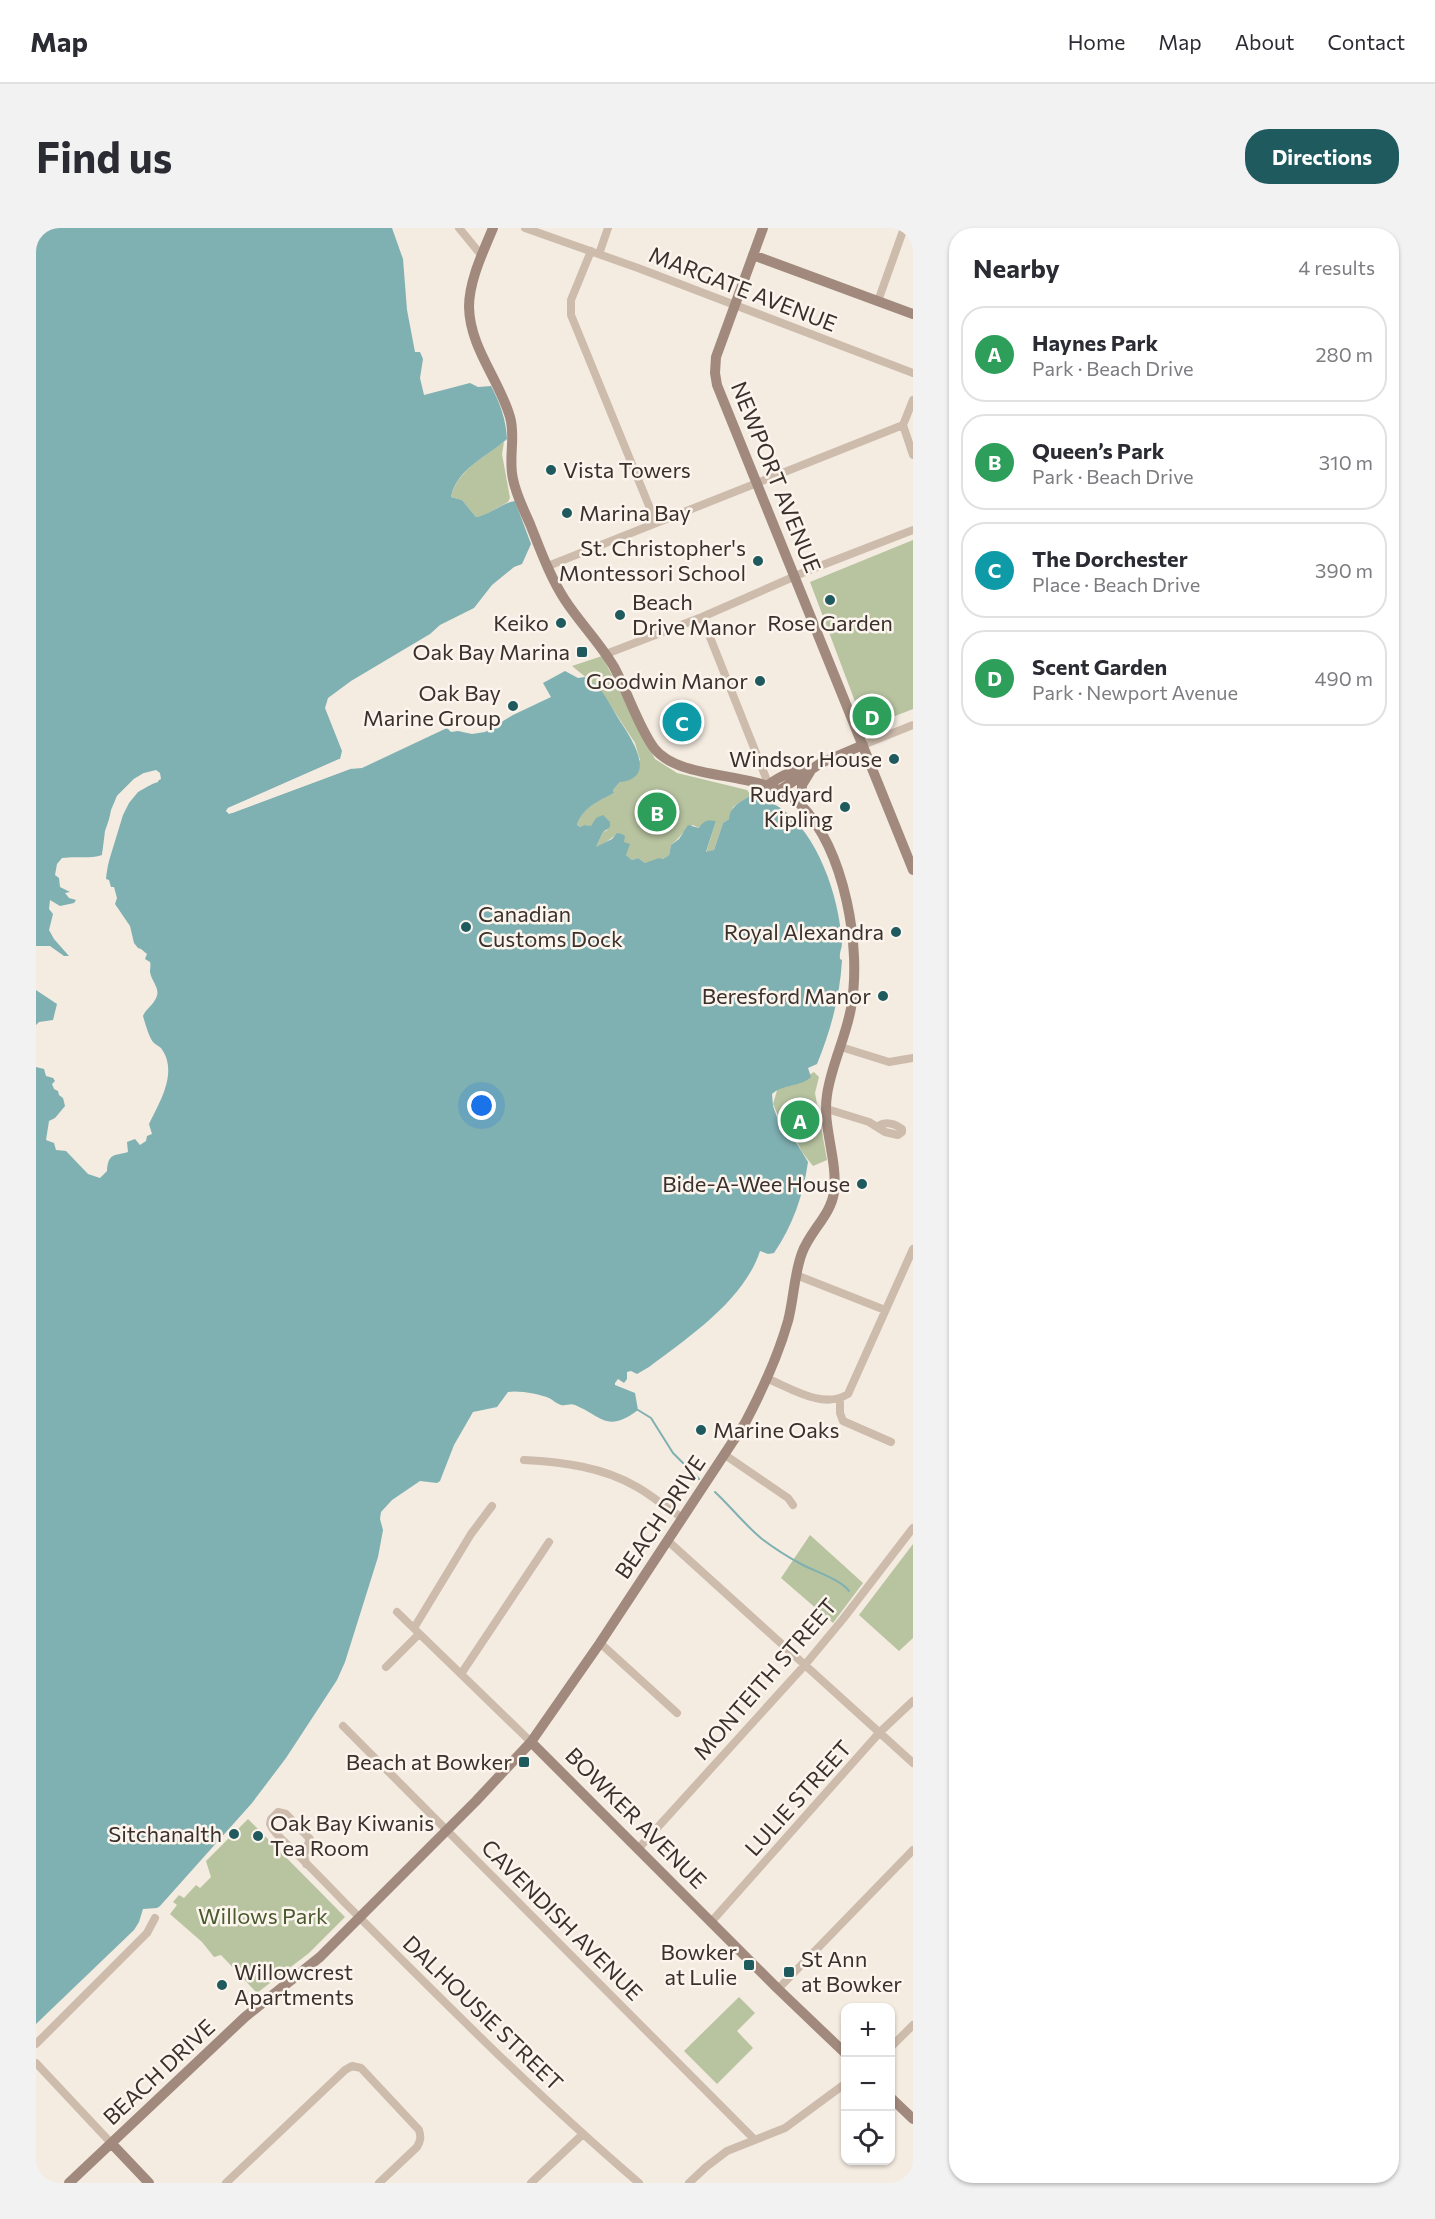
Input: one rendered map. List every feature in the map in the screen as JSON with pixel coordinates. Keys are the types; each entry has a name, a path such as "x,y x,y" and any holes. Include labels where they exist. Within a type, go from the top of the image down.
{"main road":[{"name":"BEACH DRIVE","path":"69,2183 245,2018 320,1957 447,1831 531,1742 668,1541 750,1413 787,1323 799,1261 807,1240 829,1209 834,1192 827,1109 828,1089 851,1006 854,982 853,930 840,879 830,851 802,806 780,790 683,766 662,755 648,738 606,654 564,598 548,566 512,478 511,420 502,394 472,333 470,294 493,228"},
{"name":"NEWPORT AVENUE","path":"763,228 716,357 714,373 913,870"},
{"path":"753,255 913,314"},
{"path":"780,790 812,769 863,745"},
{"path":"767,786 779,777 798,769 812,769"},
{"path":"802,806 802,785 812,769"},
{"name":"BOWKER AVENUE","path":"531,1742 841,2049"},
{"path":"895,2101 913,2118"},
{"path":"112,2144 149,2183"}],"street":[{"path":"459,228 482,256"},
{"name":"MARGATE AVENUE","path":"525,228 913,373"},
{"path":"608,228 571,300 571,315 656,523"},
{"path":"878,301 904,228"},
{"path":"913,399 903,425 913,455"},
{"path":"548,566 903,425"},
{"path":"606,654 913,530"},
{"path":"702,617 764,772 767,786"},
{"path":"863,745 913,725"},
{"path":"841,1047 889,1062 913,1058"},
{"path":"827,1109 878,1126"},
{"path":"766,1378 823,1400 840,1399 848,1394 913,1249"},
{"path":"796,1275 885,1310"},
{"path":"840,1399 843,1421 891,1442"},
{"path":"725,1455 788,1498 793,1505"},
{"path":"524,1460 553,1461 610,1474 636,1487 683,1518"},
{"path":"386,1668 416,1631 471,1534 492,1506"},
{"name":"MONTEITH STREET","path":"638,1849 804,1666 913,1528"},
{"path":"668,1541 913,1763"},
{"path":"461,1674 549,1542"},
{"name":"BOWKER AVENUE","path":"397,1612 531,1742"},
{"path":"600,1643 678,1713"},
{"name":"LULIE STREET","path":"712,1921 880,1732 913,1701"},
{"name":"CAVENDISH AVENUE","path":"343,1726 755,2139"},
{"name":"DALHOUSIE STREET","path":"306,1864 305,1851 310,1839 284,1812 278,1812 270,1820 271,1828 306,1864 517,2074 639,2183"},
{"path":"778,1989 913,1850"},
{"path":"36,2044 147,1933 155,1918"},
{"path":"895,2044 913,2025"},
{"path":"36,2063 112,2144"},
{"path":"226,2183 345,2070 352,2066 361,2068 419,2130 421,2136 417,2147 379,2183"},
{"path":"689,2183 727,2151 785,2128 841,2087"},
{"path":"531,2183 583,2134"}],"green space":[{"path":"504,442 502,454 510,498 508,502 483,516 476,517 462,500 451,497 454,488 472,465"},
{"path":"913,540 913,709 865,728 810,582"},
{"path":"602,656 655,759 677,773 747,790 751,795 733,807 729,819 723,823 714,850 706,853 716,821 699,828 693,825 671,845 669,855 663,859 645,863 638,858 632,860 626,855 623,841 617,834 598,848 596,847 603,832 608,830 577,825 587,809 614,793 613,790 640,760 635,743 599,688 572,666"},
{"path":"814,1072 819,1077 815,1093 827,1160 813,1166 802,1152 794,1136 782,1125 773,1104 779,1084 802,1079"},
{"path":"810,1535 863,1583 833,1623 781,1578"},
{"path":"913,1544 913,1638 899,1651 859,1615"},
{"name":"Willows Park","path":"248,1819 345,1917 309,1953 257,1993 221,1955 214,1957 202,1942 170,1914 177,1905 173,1902 179,1895 184,1898 196,1885 200,1888 211,1877 206,1861"},
{"path":"739,1997 755,2013 737,2031 753,2048 717,2084 684,2051"}],"water":[{"path":"36,228 392,228 403,259 407,310 415,352 420,352 423,359 420,378 424,395 470,383 478,387 491,386 502,411 507,439 459,478 451,497 462,500 476,517 515,501 531,544 522,564 514,567 492,585 474,608 440,625 430,634 351,681 328,698 325,708 342,751 340,759 228,808 226,811 232,813 350,769 362,768 447,728 451,732 472,734 485,732 513,715 551,697 543,683 565,671 578,678 585,677 600,689 629,735 640,764 638,773 632,779 620,782 613,790 614,793 592,805 580,819 577,825 580,827 591,826 596,818 603,815 610,822 610,827 603,832 596,847 612,839 617,833 622,834 625,836 624,842 630,844 626,855 632,860 638,858 645,863 659,858 663,859 669,855 671,845 679,839 688,825 699,828 706,821 716,821 706,852 714,850 723,823 729,819 731,811 740,802 751,795 772,803 793,818 805,833 824,867 840,925 842,943 840,959 842,960 834,1013 817,1064 808,1068 811,1077 772,1094 778,1120 794,1139 808,1162 796,1210 787,1232 774,1253 768,1254 760,1251 742,1286 714,1316 697,1330 649,1367 637,1374 627,1372 627,1379 624,1383 618,1379 615,1385 635,1393 638,1410 628,1417 619,1421 605,1421 575,1405 561,1405 549,1398 517,1392 508,1392 497,1407 473,1412 454,1445 440,1481 437,1483 420,1481 392,1500 381,1512 383,1530 378,1557 345,1662 337,1680 286,1758 252,1803 160,1906 143,1909 134,1930 36,2024 36,1067 44,1069 46,1076 53,1078 54,1089 63,1098 65,1106 55,1118 49,1121 46,1140 54,1143 56,1150 66,1151 88,1174 100,1178 107,1171 110,1158 128,1152 127,1142 135,1139 140,1145 146,1141 147,1136 152,1134 149,1124 166,1087 168,1067 161,1048 150,1037 143,1016 157,996 156,986 150,972 150,962 145,959 147,954 134,943 130,926 115,904 117,898 114,887 111,887 109,880 106,879 112,845 125,809 137,792 158,782 160,773 144,773 134,779 117,796 111,810 102,855 62,858 57,864 55,875 59,878 60,887 70,892 65,893 69,898 76,900 74,903 60,906 50,900 49,909 53,914 49,930 69,956 64,956 50,946 36,946"},
{"path":"36,990 57,1004 53,1020 39,1022 36,1025"}],"pier":[{"path":"339,759 342,761 230,810 348,767 350,769 232,813 229,814 226,811 228,808"},
{"path":"156,770 160,773 161,779 138,792 129,803 108,864 106,861 126,801 136,789 157,779 158,775 155,773 145,776 135,782 120,797 114,811 103,857 105,831 117,796 134,779"}],"waterway":[{"path":"638,1410 651,1418 673,1453 699,1479"},
{"path":"715,1492 762,1539 796,1561 840,1583 849,1591"}],"place":[{"name":"Vista Towers","path":"551,470"},
{"name":"Marina Bay","path":"567,513"},
{"name":"St. Christopher's Montessori School","path":"758,561"},
{"name":"Rose Garden","path":"830,600"},
{"name":"Beach Drive Manor","path":"620,615"},
{"name":"Keiko","path":"561,623"},
{"name":"Oak Bay Marina","path":"582,652"},
{"name":"Goodwin Manor","path":"760,681"},
{"name":"Oak Bay Marine Group","path":"513,706"},
{"name":"Scent Garden","path":"872,716"},
{"name":"The Dorchester","path":"682,722"},
{"name":"Windsor House","path":"894,759"},
{"name":"Rudyard Kipling","path":"845,807"},
{"name":"Queen’s Park","path":"657,812"},
{"name":"Canadian Customs Dock","path":"466,927"},
{"name":"Royal Alexandra","path":"896,932"},
{"name":"Beresford Manor","path":"883,996"},
{"name":"Haynes Park","path":"800,1120"},
{"name":"Bide-A-Wee House","path":"862,1184"},
{"name":"Marine Oaks","path":"701,1430"},
{"name":"Beach at Bowker","path":"524,1762"},
{"name":"Sitchanalth","path":"234,1834"},
{"name":"Oak Bay Kiwanis Tea Room","path":"258,1836"},
{"name":"Bowker at Lulie","path":"749,1965"},
{"name":"St Ann at Bowker","path":"789,1972"},
{"name":"Willowcrest Apartments","path":"222,1985"}]}
